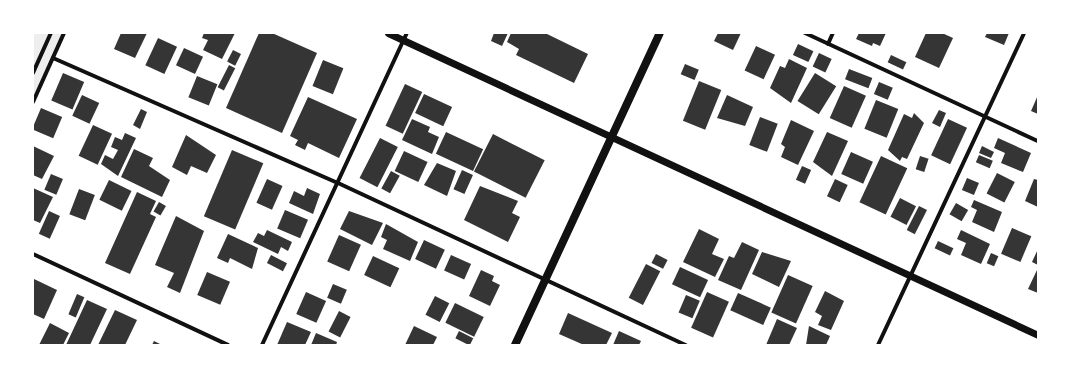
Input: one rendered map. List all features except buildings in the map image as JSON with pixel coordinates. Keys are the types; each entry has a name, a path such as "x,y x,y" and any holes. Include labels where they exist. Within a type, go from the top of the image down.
{"main road":[{"path":"515,345 660,33"}],"street":[{"path":"33,73 52,33"},
{"path":"33,102 64,33"},
{"path":"388,33 910,274 1038,335"},
{"path":"262,345 407,33"},
{"path":"806,33 1038,141"},
{"path":"828,44 834,33"},
{"path":"878,345 1024,33"},
{"path":"53,58 338,183 686,345"},
{"path":"33,254 228,345"}],"shaded area":[{"path":"33,33 64,33 33,102"}]}
